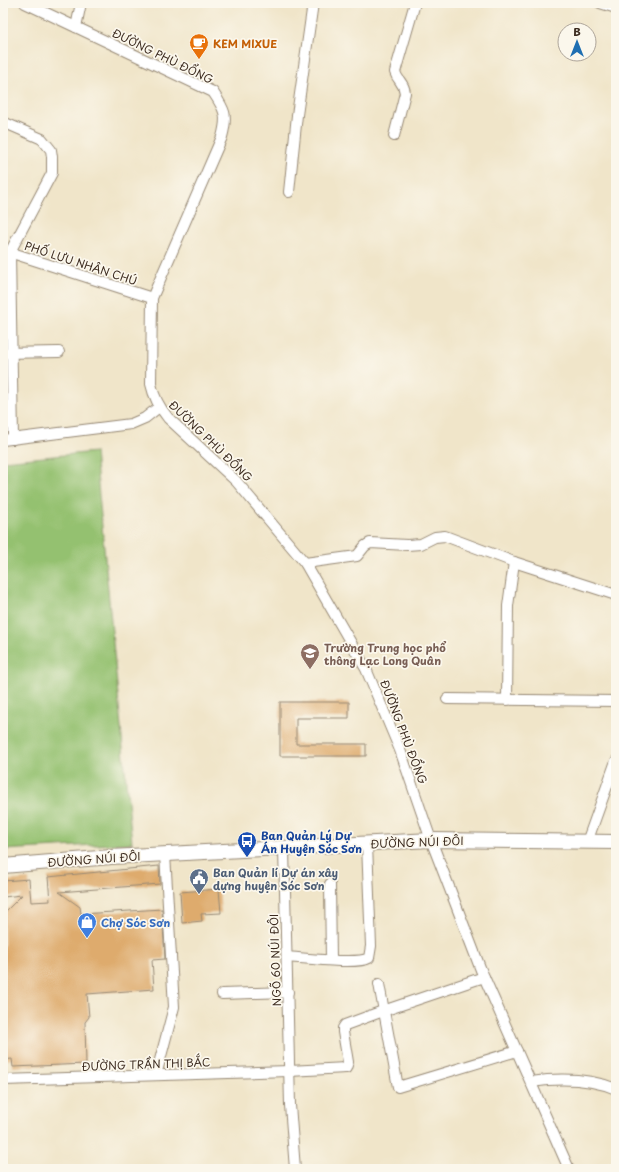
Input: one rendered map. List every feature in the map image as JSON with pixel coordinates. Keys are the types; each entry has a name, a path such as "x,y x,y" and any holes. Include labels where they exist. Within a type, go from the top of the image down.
{"main road":[{"name":"ĐƯỜNG NÚI ĐÔI","path":"3,866 165,854 431,840 616,842"}],"street":[{"name":"ĐƯỜNG PHÙ ĐỔNG","path":"25,3 213,92 224,109 226,123 222,137 152,298 151,384 154,396 159,407 168,418 236,481 305,563 366,669 400,750 431,840 484,977 569,1169"},
{"path":"76,27 81,3"},
{"path":"289,192 296,115 313,3"},
{"path":"394,136 405,92 404,86 397,79 395,72 415,3"},
{"path":"600,3 616,8"},
{"path":"3,122 42,139 51,150 52,157 52,173 6,251 8,439 131,424 145,418 159,407"},
{"name":"PHỐ LƯU NHÂN CHÚ","path":"6,251 152,298"},
{"path":"7,353 59,352"},
{"path":"305,563 357,556 365,546 370,543 407,545 421,544 435,537 446,536 514,562 616,595"},
{"path":"508,700 508,606 514,562"},
{"path":"447,699 616,702"},
{"path":"587,842 616,761"},
{"path":"287,957 331,960 365,960 369,958 367,844"},
{"name":"NGÕ 60 NÚI ĐÔI","path":"284,848 289,1072 295,1169"},
{"path":"156,1075 174,1007 165,854"},
{"path":"330,884 331,960"},
{"path":"384,1010 484,977"},
{"path":"379,984 398,1087 517,1051"},
{"path":"222,994 288,992"},
{"name":"ĐƯỜNG TRẦN THỊ BẮC","path":"3,1080 289,1072 346,1068 348,1062 343,1028 345,1025 384,1010"},
{"path":"531,1082 548,1080 574,1080 603,1084 616,1089"}],"green space":[{"path":"95,452 132,843 3,850 3,461"}],"building":[{"path":"280,702 349,702 349,718 296,718 296,744 366,744 366,756 280,756"},
{"name":"Chợ Sóc Sơn","path":"159,866 160,884 59,892 80,907 81,914 162,909 165,959 152,960 154,989 87,994 89,1017 85,1022 86,1064 13,1067 12,1059 3,1060 3,914 22,895 3,897 3,881 29,879 31,902 50,901 48,877"},
{"path":"219,889 221,913 201,914 202,921 182,923 180,892"}],"place":[{"name":"KEM MIXUE","path":"199,60"},
{"name":"Trường Trung học phổ thông Lạc Long Quân","path":"310,670"},
{"name":"Ban Quản Lý Dự Án Huyện Sóc Sơn","path":"247,858"},
{"name":"Ban Quản lí Dự án xây dựng huyện Sóc Sơn","path":"199,895"},
{"name":"Chợ Sóc Sơn","path":"87,939"}]}
